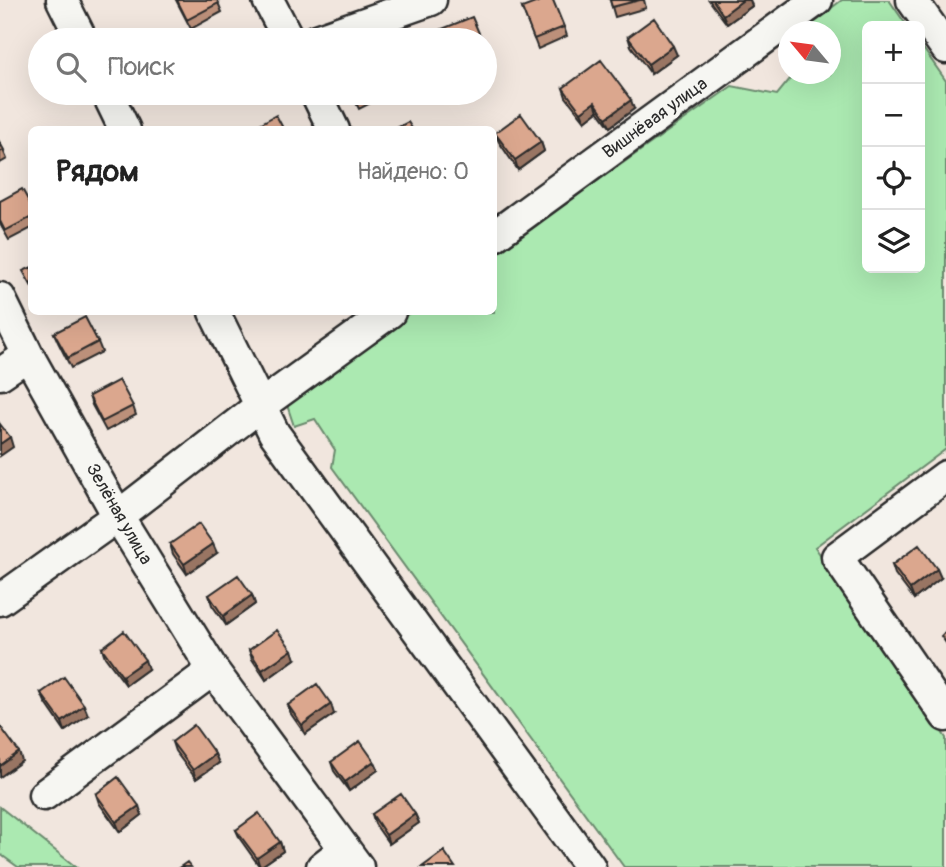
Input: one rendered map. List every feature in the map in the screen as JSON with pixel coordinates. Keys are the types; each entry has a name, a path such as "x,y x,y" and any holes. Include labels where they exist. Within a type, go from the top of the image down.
{"street":[{"path":"62,0 76,28"},
{"path":"268,0 283,28"},
{"path":"351,28 431,0"},
{"name":"Вишнёвая улица","path":"497,234 817,0"},
{"path":"912,0 946,48"},
{"path":"113,105 123,126"},
{"path":"322,105 332,126"},
{"name":"Зелёная улица","path":"0,298 28,355 118,516 213,670 352,858"},
{"path":"215,315 274,433 590,867"},
{"path":"0,600 118,516 260,406 386,315"},
{"path":"0,374 28,355"},
{"path":"946,476 837,558 946,716"},
{"path":"44,795 213,670"},
{"path":"322,867 352,858"}],"green space":[{"path":"842,0 889,0 904,21 862,21 862,273 925,273 925,51 946,81 946,449 815,547 946,738 946,867 624,867 332,467 335,450 315,419 294,426 287,405 307,385 407,315 497,315 497,252 732,86 777,95 786,84 841,84 841,21 814,21"},
{"path":"0,807 76,867 18,867 0,854"}],"building":[{"path":"177,0 217,0 219,3 187,20"},
{"path":"543,0 553,0 564,27 534,39 522,8"},
{"path":"610,0 640,0 612,7"},
{"path":"713,0 743,0 723,15"},
{"path":"472,17 477,28 444,28"},
{"path":"654,18 673,46 648,64 628,37"},
{"path":"601,60 631,100 606,118 595,102 581,112 563,88"},
{"path":"521,114 541,142 515,160 497,136 497,132"},
{"path":"276,115 282,126 256,126"},
{"path":"22,189 28,200 28,219 5,231 0,221 0,201"},
{"path":"85,317 98,342 68,358 54,333"},
{"path":"119,380 133,406 102,422 89,396"},
{"path":"0,424 10,437 0,444"},
{"path":"199,524 213,544 184,564 170,544"},
{"path":"919,545 937,569 910,589 892,565"},
{"path":"238,575 252,595 223,616 209,595"},
{"path":"277,630 292,650 262,670 249,650"},
{"path":"124,631 145,660 122,676 102,648"},
{"path":"64,677 84,705 62,722 41,693"},
{"path":"317,684 331,704 302,725 288,705"},
{"path":"194,725 215,754 193,770 172,742"},
{"path":"0,726 19,752 0,766"},
{"path":"360,741 374,761 345,782 331,762"},
{"path":"118,777 139,806 116,822 96,794"},
{"path":"401,794 415,814 386,835 372,814"},
{"path":"259,813 280,842 257,858 236,830"},
{"path":"444,851 455,867 422,867"}]}
